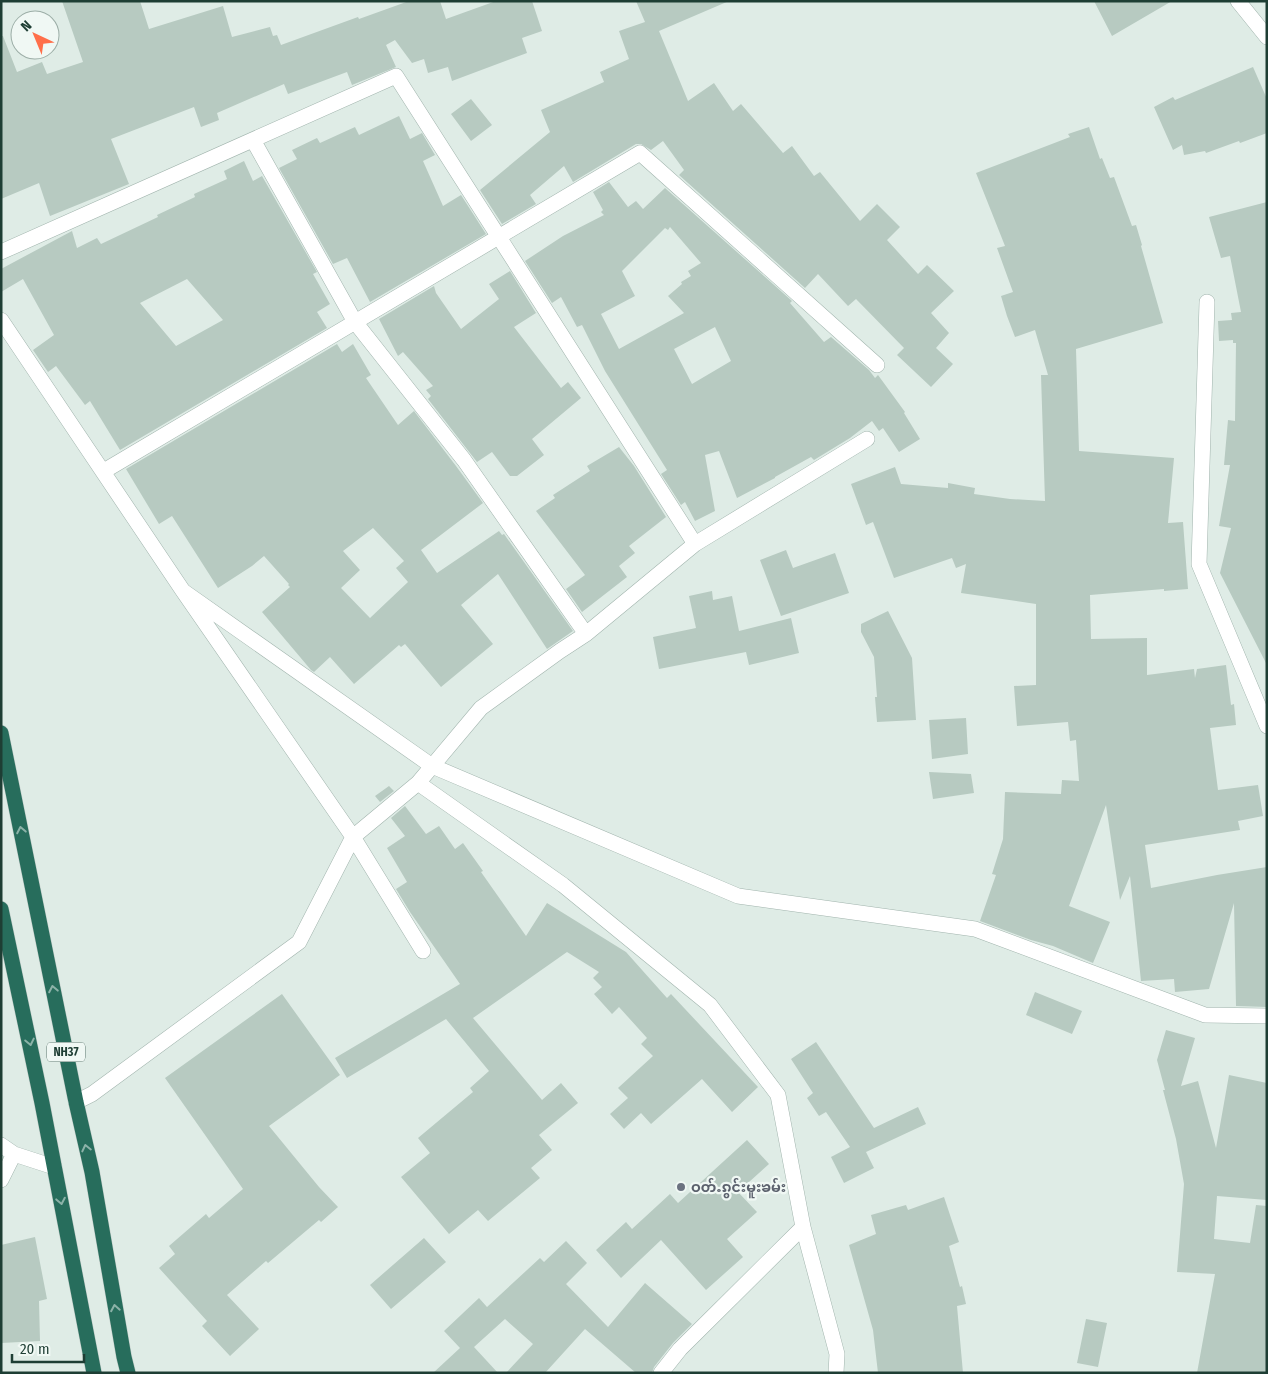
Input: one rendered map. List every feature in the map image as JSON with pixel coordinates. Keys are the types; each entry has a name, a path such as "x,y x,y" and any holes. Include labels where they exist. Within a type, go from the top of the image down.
{"highway":[{"name":"NH37","path":"1,733 92,1172 128,1373"},
{"name":"NH37","path":"1,909 42,1103 94,1373"}],"street":[{"path":"1238,1 1267,37"},
{"path":"1,252 396,76 695,544"},
{"path":"253,140 355,322 464,460 586,634"},
{"path":"104,471 640,153 877,365"},
{"path":"1207,302 1199,564 1267,726"},
{"path":"1,320 183,591 353,837 423,951"},
{"path":"76,1102 92,1094 299,942 353,837 418,782 482,708 586,634 695,544 867,439"},
{"path":"183,591 432,766 738,896 975,929 1205,1015 1267,1016"},
{"path":"418,782 563,885 710,1005 778,1095 803,1227 836,1354 836,1373"},
{"path":"1,1180 8,1150 54,1167"},
{"path":"661,1373 680,1349 803,1227"}],"building":[{"path":"62,1 140,1 149,29 223,6 232,37 270,27 273,36 277,35 281,45 409,1 440,1 446,19 496,1 532,1 542,31 522,38 527,53 452,81 448,67 428,73 424,59 412,63 395,40 386,45 396,67 352,85 347,72 288,94 284,84 217,113 219,120 201,127 194,107 111,139 129,184 50,216 39,183 1,199 1,36 3,36 10,54 10,60 12,60 17,72 42,62 47,74 83,62"},
{"path":"636,1 729,1 659,31 688,101 714,83 733,111 741,104 783,153 792,146 814,176 820,172 860,221 877,204 900,227 887,240 918,274 927,265 954,291 931,313 949,333 936,348 953,364 931,387 897,355 904,348 856,299 848,306 818,274 805,288 679,175 684,170 663,141 651,150 641,144 636,144 573,182 564,166 530,195 536,204 502,224 480,190 550,132 541,110 604,82 600,72 629,59 619,31 645,22"},
{"path":"1094,1 1172,1 1112,36"},
{"path":"1253,67 1267,99 1267,133 1206,153 1205,151 1184,155 1182,145 1173,150 1154,107 1173,97 1175,100"},
{"path":"471,99 492,125 471,141 451,114"},
{"path":"399,116 410,139 422,133 435,155 423,161 443,206 461,195 486,234 370,302 347,258 333,264 279,168 297,159 292,150 317,138 320,143 355,127 359,135"},
{"path":"1089,127 1100,159 1102,158 1110,178 1114,177 1132,226 1136,225 1163,323 1076,349 1079,451 1174,458 1168,523 1183,522 1188,589 1090,595 1091,639 1147,638 1147,675 1194,669 1195,678 1197,669 1226,665 1231,705 1234,704 1236,725 1210,728 1218,790 1258,785 1263,816 1238,821 1240,830 1145,845 1151,888 1267,867 1267,1007 1236,1006 1234,903 1209,989 1175,992 1174,979 1141,981 1130,876 1120,900 1106,805 1069,906 1110,922 1093,963 1053,946 980,921 996,875 992,874 1003,839 1005,792 1061,794 1062,780 1079,781 1076,740 1070,741 1068,722 1017,726 1014,686 1036,685 1036,604 961,593 966,564 956,568 952,558 894,578 873,522 866,525 851,484 895,467 901,484 948,488 948,483 975,488 974,494 1045,501 1041,375 1048,375 1035,330 1015,337 1007,316 1001,296 1013,292 997,248 1005,246 976,173 1070,137 1068,134"},
{"path":"244,161 253,181 262,176 317,272 313,274 330,304 317,312 327,328 120,450 90,401 85,405 56,366 48,372 33,350 54,335 23,279 1,292 1,269 72,231 77,248 97,238 101,244 158,217 157,215 195,197 194,194 227,179 224,171","holes":["187,279 223,320 176,346 140,303"]},
{"path":"609,182 628,207 636,201 643,209 665,188 792,301 790,303 824,342 831,337 869,370 875,378 878,375 905,412 920,439 899,452 883,428 879,431 872,421 850,438 814,460 811,457 737,498 719,451 705,455 715,511 695,521 685,502 681,505 661,474 667,470 605,371 582,325 577,327 561,297 552,303 525,261 563,236 604,215 593,192","holes":["670,227 701,263 688,271 691,276 681,282 682,284 668,296 684,313 619,349 601,314 635,296 622,271 665,228 668,230","715,327 731,361 692,384 674,349"]},
{"path":"1267,202 1267,665 1220,573 1231,528 1219,526 1230,465 1224,465 1228,420 1235,421 1236,343 1233,343 1233,340 1219,341 1218,321 1232,320 1231,313 1241,312 1230,256 1221,258 1209,217"},
{"path":"510,271 536,313 514,327 561,388 568,382 581,398 532,439 544,455 517,476 510,476 492,452 477,462 428,399 431,396 426,390 433,386 403,352 398,356 379,319 434,286 436,293 461,329 499,299 489,284"},
{"path":"337,344 342,352 353,344 371,375 366,378 398,425 414,411 483,503 421,550 437,573 499,531 502,535 504,534 573,631 547,649 498,574 461,605 493,644 441,687 405,644 401,647 399,645 354,684 330,657 314,672 262,612 290,587 264,556 218,588 172,516 159,524 126,469","holes":["373,528 404,561 396,568 408,582 370,618 341,588 360,570 343,551"]},
{"path":"619,447 634,466 666,517 629,546 635,553 619,566 627,577 582,612 566,589 585,575 536,511 555,498 553,495 590,471 587,466"},
{"path":"786,550 793,568 835,553 849,593 781,616 760,560"},
{"path":"712,591 713,600 732,596 739,631 791,618 799,653 749,665 746,652 659,669 653,637 696,628 689,596"},
{"path":"888,611 912,658 916,720 877,722 874,657 861,632 861,624"},
{"path":"966,718 968,754 932,759 929,720"},
{"path":"929,772 971,774 974,793 933,799"},
{"path":"389,786 394,791 380,802 375,796"},
{"path":"405,806 426,834 439,826 455,849 463,843 526,936 547,903 626,952 667,998 671,994 758,1087 732,1112 702,1079 651,1124 641,1113 624,1129 610,1114 628,1098 618,1088 653,1056 641,1044 647,1038 619,1007 612,1014 594,994 602,987 593,978 599,972 567,952 473,1018 542,1100 561,1083 578,1103 539,1135 552,1150 531,1168 540,1178 488,1221 478,1210 449,1234 401,1177 430,1153 418,1138 473,1092 470,1088 489,1071 446,1019 347,1078 335,1058 460,984 396,889 407,882 387,848 405,836 391,818"},
{"path":"1035,992 1082,1011 1072,1034 1026,1015"},
{"path":"282,994 340,1075 269,1126 338,1207 321,1222 319,1220 268,1263 266,1261 227,1295 259,1329 230,1356 202,1326 207,1321 159,1268 175,1254 169,1246 206,1214 209,1218 243,1189 165,1078"},
{"path":"1166,1030 1195,1038 1181,1086 1198,1081 1216,1148 1229,1075 1267,1083 1267,1200 1217,1196 1214,1239 1250,1243 1256,1205 1267,1206 1267,1373 1197,1373 1215,1274 1177,1272 1184,1184 1176,1139 1157,1060"},
{"path":"816,1042 874,1128 918,1107 926,1124 866,1152 874,1168 844,1183 831,1157 850,1147 826,1112 819,1116 807,1098 813,1093 791,1059"},
{"path":"747,1140 769,1164 738,1192 757,1212 727,1239 743,1257 706,1290 661,1240 621,1278 596,1250 626,1222 632,1229 670,1194 678,1203"},
{"path":"944,1197 959,1242 949,1246 966,1304 957,1306 963,1373 878,1373 873,1330 849,1245 876,1234 871,1215 906,1205 908,1210"},
{"path":"35,1237 47,1299 39,1301 40,1341 1,1343 1,1245"},
{"path":"424,1238 446,1262 391,1309 370,1285"},
{"path":"566,1241 587,1263 566,1284 608,1327 645,1283 692,1324 673,1343 654,1367 652,1373 636,1373 585,1329 545,1373 506,1373 533,1344 505,1319 474,1347 498,1373 433,1373 460,1348 444,1331 479,1298 487,1307 540,1258 544,1262"},
{"path":"1086,1319 1107,1323 1098,1367 1077,1363"}],"place":[{"name":"ဝတ်ႉၵွင်းမူးၶမ်း","path":"681,1187"}]}
